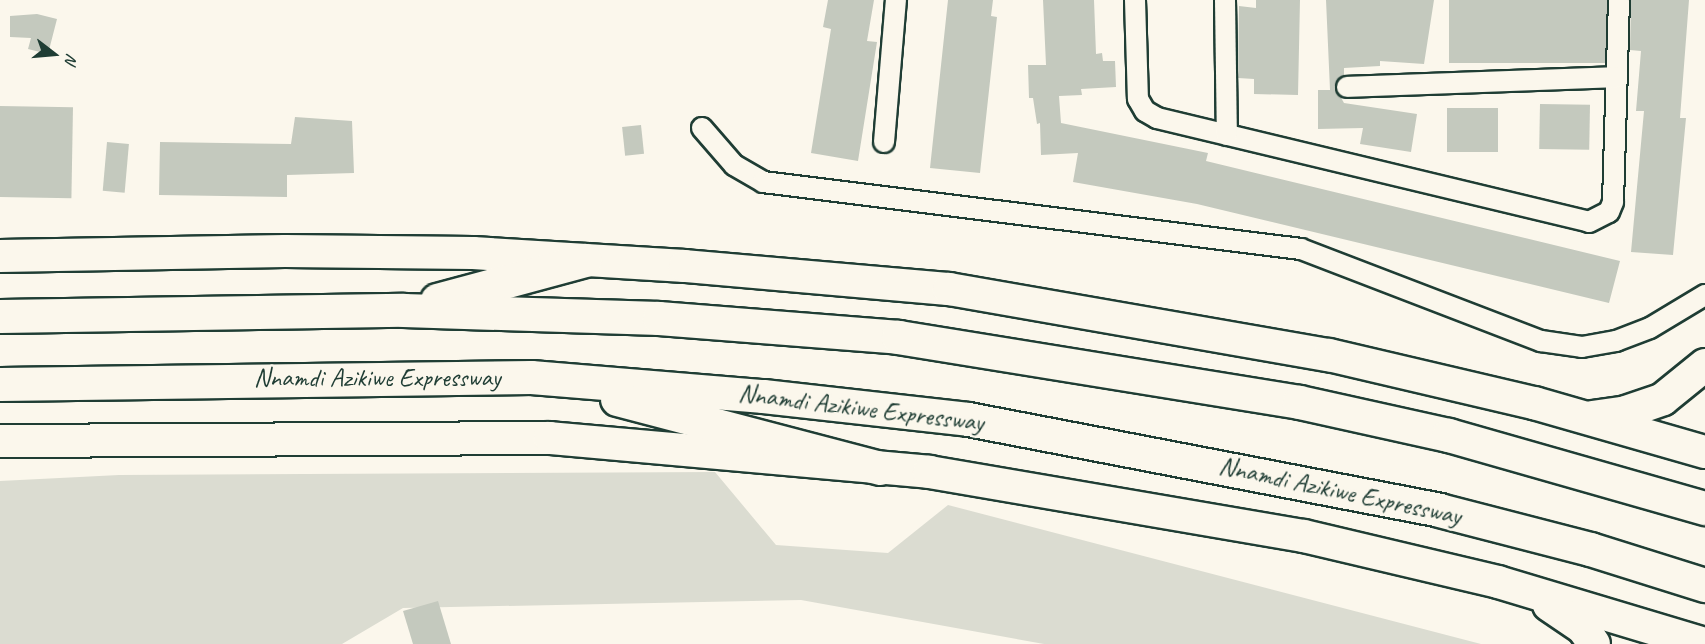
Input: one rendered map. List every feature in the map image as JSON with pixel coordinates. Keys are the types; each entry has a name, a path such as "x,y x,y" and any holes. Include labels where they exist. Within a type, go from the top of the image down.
{"highway":[{"path":"0,256 285,251 473,253 950,289 1329,355 1586,417 1705,452"},
{"path":"403,310 585,260"},
{"path":"0,316 403,310 660,318 909,338 1299,402 1460,438 1705,507"},
{"path":"1586,417 1626,412 1663,399 1705,365"},
{"path":"531,377 880,468"},
{"name":"Nnamdi Azikiwe Expressway","path":"0,384 531,377 764,396 968,419 1439,510 1590,549 1705,585"},
{"name":"Nnamdi Azikiwe Expressway","path":"0,441 550,438 880,468 1056,492 1304,536 1526,590 1705,644"},
{"path":"1526,590 1583,628 1594,644"}],"street":[{"path":"884,142 896,0"},
{"path":"1135,0 1138,99 1145,111 1156,118 1589,222 1609,212 1613,202 1619,0"},
{"path":"1225,0 1227,135"},
{"path":"1347,87 1617,77"},
{"path":"702,128 734,165 763,182 1300,249 1540,341 1582,347 1616,341 1650,328 1705,295"}],"shaded area":[{"path":"715,472 776,545 888,553 948,505 1481,644 1044,644 801,600 403,608 342,644 0,644 0,481 119,475"}],"building":[{"path":"828,0 874,0 867,41 877,42 858,161 811,153 831,29 823,27"},
{"path":"948,0 993,0 991,16 997,17 980,173 930,168"},
{"path":"1043,0 1094,0 1096,54 1102,53 1103,61 1115,61 1116,87 1081,89 1082,95 1059,96 1061,123 1208,153 1206,161 1620,261 1609,303 1197,204 1073,182 1078,153 1041,155 1040,123 1037,124 1033,98 1029,98 1028,65 1046,65"},
{"path":"1256,0 1300,0 1298,95 1254,94 1254,79 1238,78 1239,6 1256,8"},
{"path":"1326,0 1434,0 1424,64 1380,61 1380,66 1344,68 1344,76 1335,87 1344,103 1417,114 1411,152 1360,144 1363,128 1318,129 1318,90 1330,90"},
{"path":"1449,0 1607,0 1607,63 1449,63"},
{"path":"1631,0 1689,0 1680,118 1686,118 1673,255 1631,252 1644,111 1636,111 1641,51 1630,50"},
{"path":"37,14 57,19 48,54 28,49 31,38 10,37 10,16"},
{"path":"1540,104 1590,105 1589,150 1539,149"},
{"path":"0,106 73,107 71,198 0,197"},
{"path":"1447,108 1498,108 1498,152 1447,152"},
{"path":"295,117 352,121 354,173 287,175 287,197 159,195 160,142 291,144"},
{"path":"641,125 644,154 625,156 622,127"},
{"path":"107,142 129,144 125,193 103,191"},
{"path":"438,601 451,644 413,644 403,611"}]}
